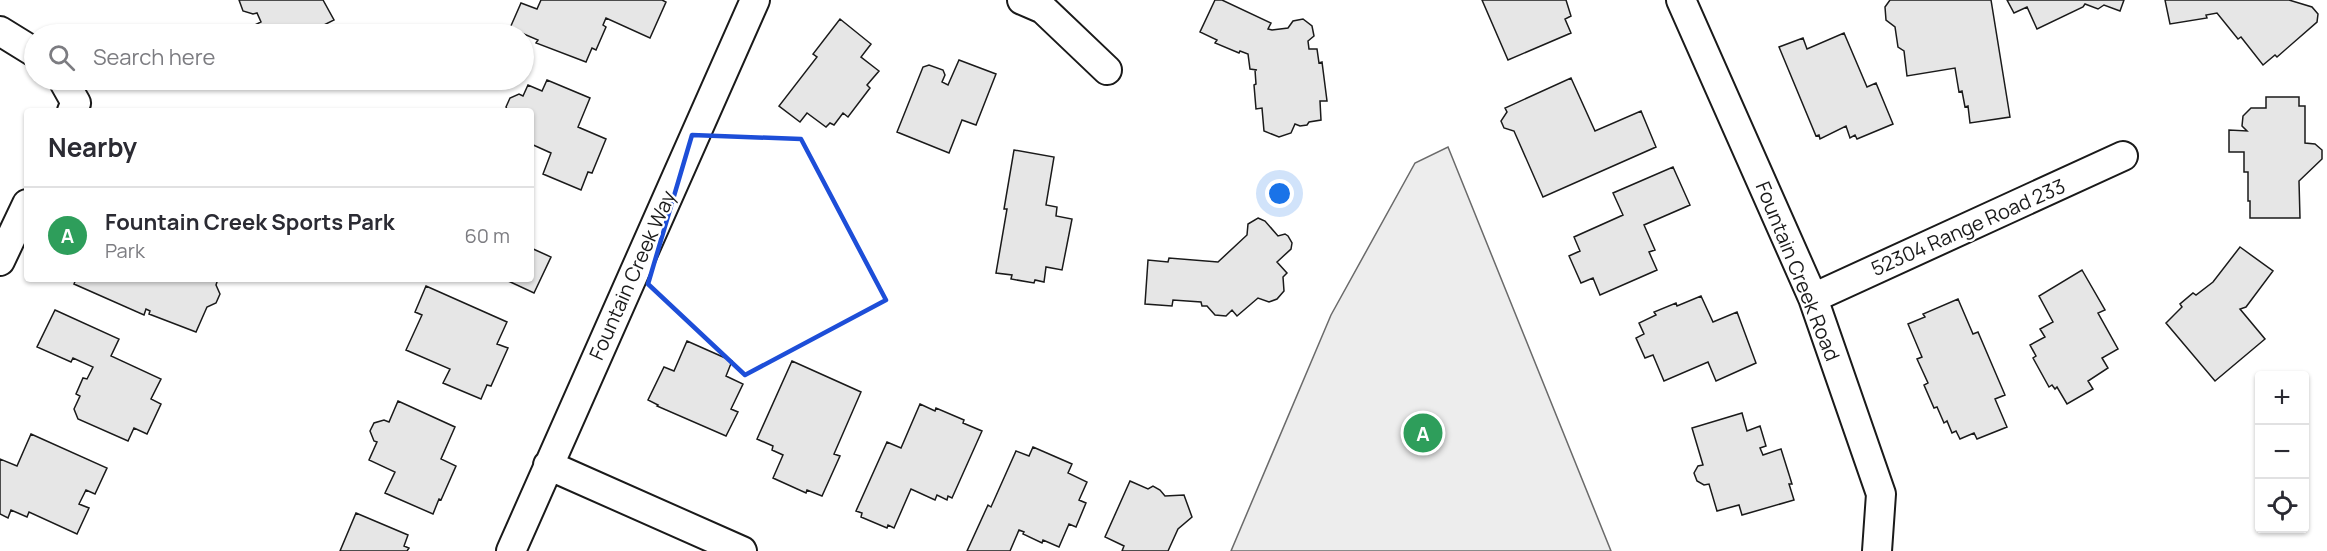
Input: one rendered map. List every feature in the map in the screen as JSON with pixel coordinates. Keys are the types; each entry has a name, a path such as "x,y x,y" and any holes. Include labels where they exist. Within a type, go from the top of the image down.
{"street":[{"name":"Fountain Creek Way","path":"511,551 755,0"},
{"path":"1022,0 1043,9 1107,70"},
{"name":"Fountain Creek Road","path":"1681,0 1813,298 1881,494 1877,551"},
{"path":"0,31 24,45"},
{"path":"69,90 76,103 74,108"},
{"name":"52304 Range Road 233","path":"1813,298 2123,156"},
{"path":"0,261 24,210"},
{"path":"548,465 742,551"}],"highlighted area":[{"path":"692,135 801,139 886,300 745,375 648,284"}],"shaded area":[{"path":"1448,147 1611,551 1231,551 1331,315 1415,163"}],"building":[{"path":"239,0 323,0 334,20 326,24 257,24 261,22 257,13 243,11"},
{"path":"541,0 662,0 666,2 650,38 606,18 603,25 606,27 596,50 592,48 586,62 536,43 538,40 534,38 534,24 512,24 521,3 537,9"},
{"path":"1215,0 1222,0 1271,23 1268,29 1288,28 1293,21 1303,19 1312,26 1314,36 1308,41 1309,49 1317,49 1319,63 1322,62 1327,101 1320,101 1321,120 1309,122 1307,125 1295,124 1291,133 1279,137 1264,131 1262,108 1256,109 1254,85 1256,84 1255,70 1257,70 1250,69 1248,54 1240,51 1239,53 1215,43 1217,40 1200,32"},
{"path":"1482,0 1566,0 1571,16 1565,19 1571,33 1508,60"},
{"path":"1890,0 1991,0 2010,117 1970,123 1968,106 1965,107 1962,91 1959,92 1955,68 1907,76 1904,51 1898,47 1895,27 1886,20 1885,7"},
{"path":"2007,0 2124,0 2120,11 2104,5 2098,9 2085,4 2037,29 2027,7 2014,13"},
{"path":"2165,0 2289,0 2312,7 2318,14 2317,22 2277,57 2275,55 2263,65 2241,37 2238,39 2217,13 2206,15 2207,18 2170,24"},
{"path":"840,19 871,44 861,57 879,71 867,85 870,88 848,117 843,113 834,125 830,123 826,127 807,113 800,122 779,106 817,57 813,54"},
{"path":"1844,33 1867,87 1876,83 1893,124 1857,139 1855,135 1850,138 1846,126 1820,139 1819,135 1816,136 1779,47 1803,38 1807,49"},
{"path":"959,60 996,74 976,125 962,120 949,153 897,132 923,67 929,65 943,70 945,75 942,82 948,85"},
{"path":"1571,78 1595,131 1641,111 1656,147 1543,197 1514,131 1504,128 1501,121 1507,112 1505,108"},
{"path":"547,80 590,98 578,127 606,139 592,173 588,172 581,190 543,174 551,153 534,145 534,108 506,107 510,98 519,94 523,96 526,90 534,90 534,88 542,91"},
{"path":"2266,97 2299,97 2299,106 2305,106 2305,143 2315,144 2322,150 2322,159 2299,181 2300,218 2250,218 2248,172 2244,172 2244,152 2229,152 2229,130 2247,131 2242,126 2243,116 2251,108 2266,108"},
{"path":"1014,150 1054,157 1046,205 1057,207 1056,216 1072,219 1062,270 1046,267 1044,282 1035,280 1034,283 1011,279 1012,275 996,273"},
{"path":"1673,167 1690,205 1644,225 1655,250 1649,252 1657,270 1600,295 1593,278 1581,283 1569,256 1580,251 1574,237 1623,215 1613,193"},
{"path":"1258,218 1265,221 1278,236 1285,234 1288,236 1292,243 1291,249 1277,262 1287,273 1283,277 1284,291 1277,299 1269,302 1258,298 1237,316 1232,310 1226,316 1215,315 1207,306 1202,306 1201,302 1173,300 1172,306 1145,304 1148,260 1168,262 1169,258 1218,262 1247,235 1248,224"},
{"path":"2240,247 2273,271 2246,307 2240,309 2265,339 2215,381 2166,323 2182,307 2180,304 2193,293 2196,295 2213,282"},
{"path":"534,249 551,257 534,293 510,282 534,282"},
{"path":"2082,270 2105,310 2098,313 2118,349 2102,358 2108,368 2088,381 2093,389 2067,404 2057,387 2055,389 2052,385 2049,387 2033,358 2036,356 2030,345 2045,337 2040,329 2053,322 2039,296"},
{"path":"75,282 217,282 220,294 216,303 207,307 196,332 149,314 150,311 146,309 144,315 74,284"},
{"path":"426,286 507,322 497,344 508,348 491,386 487,385 481,399 443,383 450,369 406,350 422,315 415,312"},
{"path":"1701,296 1713,322 1737,312 1756,363 1716,381 1708,362 1664,381 1653,355 1645,358 1636,338 1644,334 1639,323 1656,315 1654,312"},
{"path":"1958,299 1973,334 1978,332 2005,395 1995,399 2007,427 1977,439 1974,433 1960,439 1956,431 1952,433 1947,421 1944,423 1937,407 1934,408 1924,385 1928,383 1917,359 1922,357 1908,324 1925,317 1923,314"},
{"path":"55,310 119,339 111,356 161,379 151,399 161,404 147,434 134,428 128,441 78,419 74,409 80,396 76,394 83,378 87,379 93,367 73,358 71,362 37,347"},
{"path":"687,341 732,361 726,376 743,384 731,409 738,412 726,436 648,400 664,367 674,371"},
{"path":"792,361 861,392 834,454 840,456 822,496 807,490 806,493 773,478 783,455 772,450 773,446 757,439"},
{"path":"398,401 455,427 441,459 456,466 433,514 385,493 395,472 369,460 377,442 374,441 370,431 374,423 384,420 389,422"},
{"path":"920,404 964,420 963,423 982,431 952,498 948,496 947,500 937,495 935,500 911,489 894,528 888,525 887,528 861,517 862,513 856,511 887,442 901,448"},
{"path":"1742,413 1747,431 1760,426 1766,446 1760,448 1763,455 1781,449 1792,484 1789,484 1794,500 1742,515 1739,505 1717,511 1709,484 1704,485 1697,481 1694,473 1698,466 1703,465 1692,428"},
{"path":"31,434 107,468 95,494 86,490 79,504 89,508 77,534 29,512 27,517 11,510 8,518 0,514 0,459 17,466"},
{"path":"1033,447 1072,464 1068,473 1087,482 1079,500 1086,503 1076,527 1069,524 1059,547 1043,540 1042,543 1019,530 1010,551 967,551 988,505 991,507 1016,451 1029,456"},
{"path":"1130,481 1148,489 1153,486 1165,496 1184,495 1192,517 1178,529 1168,551 1122,551 1124,546 1105,537"},
{"path":"356,513 408,535 404,546 409,548 407,551 340,551"}],"place":[{"name":"Fountain Creek Sports Park","path":"1423,433"}]}
